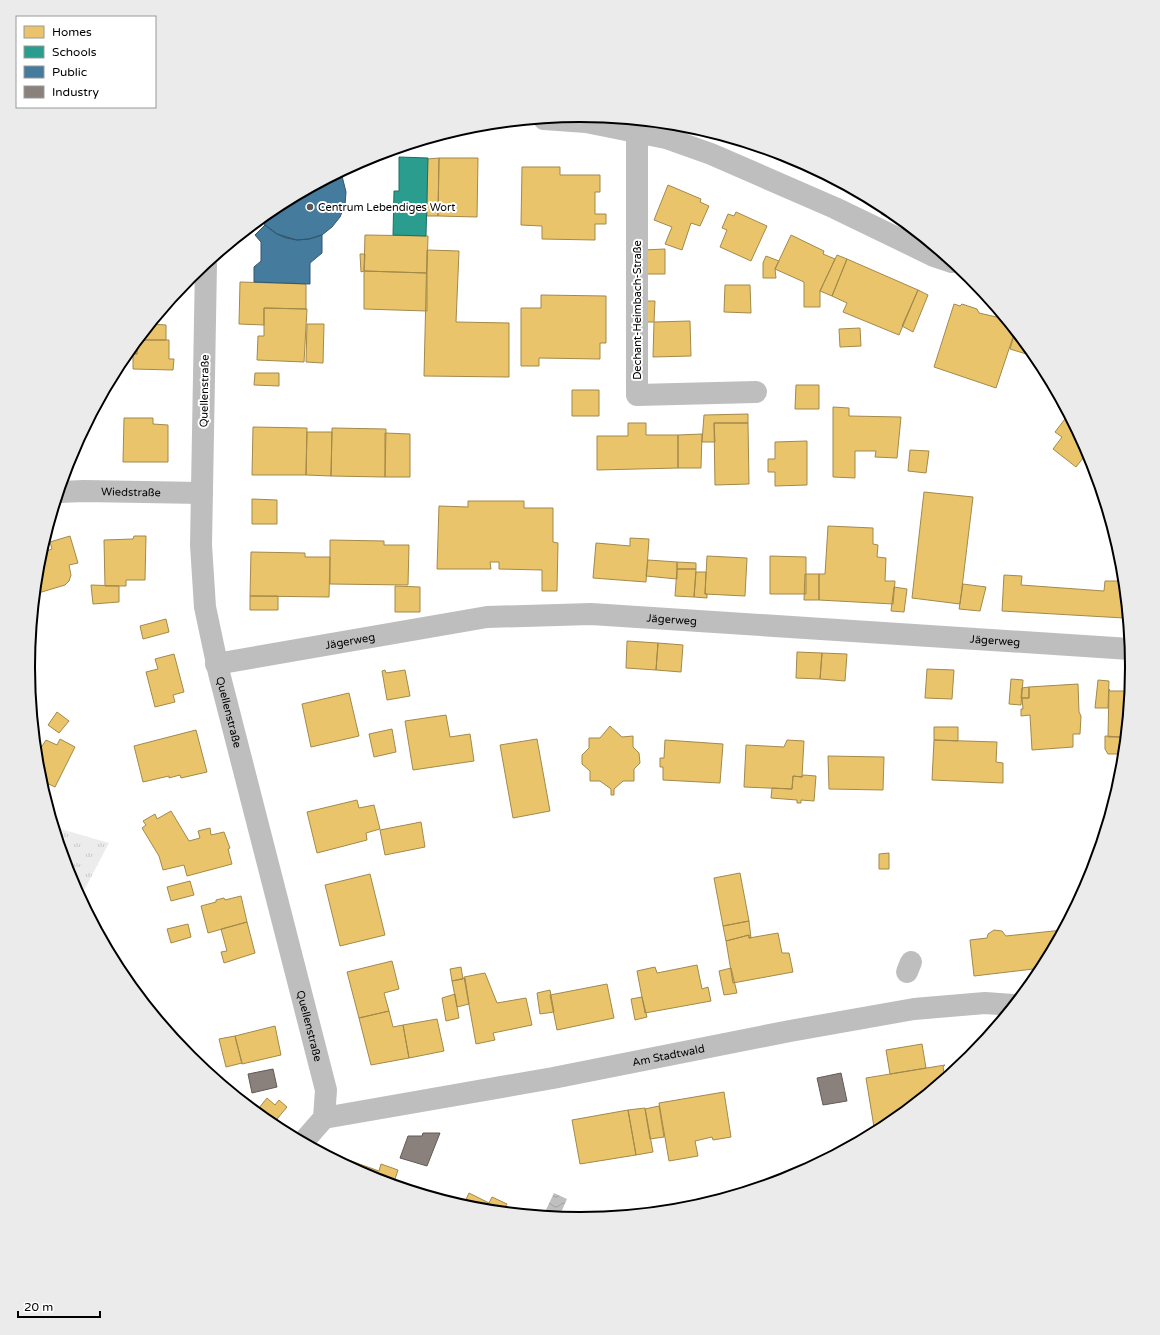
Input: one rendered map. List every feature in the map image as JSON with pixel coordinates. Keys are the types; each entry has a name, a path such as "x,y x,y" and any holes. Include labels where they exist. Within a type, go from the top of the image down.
{"street":[{"path":"589,122 666,138 711,154 835,208 938,257"},
{"name":"Dechant-Heimbach-Straße","path":"637,131 637,395 756,392"},
{"name":"Quellenstraße","path":"206,272 201,544 204,607 216,664 326,1090 324,1118"},
{"name":"Wiedstraße","path":"64,492 202,493"},
{"name":"Jägerweg","path":"216,664 487,617 591,614 1124,648"},
{"name":"Am Stadtwald","path":"324,1118 553,1078 914,1008 985,1003 1008,1005"},
{"path":"306,1138 324,1118"}],"green space":[{"path":"60,829 109,843 83,892 76,876"}],"water":[{"path":"554,1193 567,1199 561,1211 545,1211"}],"building: Homes":[{"path":"439,158 478,158 477,217 438,216"},
{"path":"439,158 438,216 427,216 427,159"},
{"path":"522,167 560,167 560,175 600,175 600,192 595,192 595,214 606,214 606,224 595,224 595,240 542,239 542,226 521,225"},
{"path":"668,185 701,199 700,202 709,206 700,226 691,223 682,250 665,244 672,227 654,220"},
{"path":"736,212 767,226 751,261 720,247 727,230 722,228 728,214 734,216"},
{"path":"365,235 428,236 427,273 364,271"},
{"path":"791,235 824,251 823,254 835,259 820,291 820,307 804,307 804,282 775,269"},
{"path":"665,249 665,274 644,274 643,250"},
{"path":"427,250 459,251 456,322 509,323 509,377 424,376"},
{"path":"360,254 365,254 364,271 361,272"},
{"path":"837,255 847,259 832,296 820,291"},
{"path":"766,256 779,261 775,269 776,278 763,278 763,263"},
{"path":"847,259 918,290 899,335 843,312 847,303 832,296"},
{"path":"364,271 427,273 427,311 364,309"},
{"path":"240,282 306,284 306,309 264,308 264,325 239,324"},
{"path":"725,285 750,285 751,313 724,312"},
{"path":"918,290 928,295 913,332 902,326"},
{"path":"541,295 606,296 606,343 600,343 600,359 539,358 539,366 521,366 521,308 541,308"},
{"path":"644,301 655,301 654,322 643,322"},
{"path":"954,304 960,306 962,304 977,309 979,313 997,317 1013,337 996,388 934,367"},
{"path":"264,308 307,309 304,362 257,360 258,336 264,336"},
{"path":"690,321 691,356 653,357 654,322"},
{"path":"157,324 166,325 166,340 145,340"},
{"path":"307,324 324,324 323,363 306,362"},
{"path":"860,328 861,346 840,347 839,329"},
{"path":"1013,338 1025,354 1010,349"},
{"path":"145,340 169,340 169,359 174,359 173,370 133,369 133,357 137,354 137,351"},
{"path":"255,373 279,373 279,386 254,385"},
{"path":"796,385 819,385 819,409 795,409"},
{"path":"572,390 599,390 599,416 572,416"},
{"path":"833,407 849,408 849,416 901,417 897,458 875,457 876,451 855,451 855,478 833,477"},
{"path":"748,414 748,423 714,423 715,442 702,442 704,415"},
{"path":"124,418 153,418 153,424 168,425 168,462 123,462"},
{"path":"1065,419 1083,458 1076,467 1053,449 1062,437 1055,432"},
{"path":"628,423 646,423 646,435 678,435 678,468 597,470 597,436 628,436"},
{"path":"714,423 748,423 749,484 715,485"},
{"path":"253,427 307,428 306,475 252,475"},
{"path":"332,428 386,429 385,477 331,476"},
{"path":"307,432 332,432 331,476 306,475"},
{"path":"385,433 410,434 410,477 385,477"},
{"path":"702,434 701,468 678,468 678,435"},
{"path":"807,441 807,485 775,486 775,472 768,472 768,459 775,459 775,442"},
{"path":"910,450 929,451 926,473 908,471"},
{"path":"924,492 973,497 960,604 912,598"},
{"path":"252,499 277,500 277,524 252,524"},
{"path":"468,501 524,501 524,508 553,508 553,542 558,543 557,591 542,591 542,570 499,569 499,562 490,562 491,569 437,569 439,506 468,507"},
{"path":"828,526 873,528 873,544 878,545 877,557 886,558 885,581 895,581 893,604 819,600 819,574 825,574"},
{"path":"70,536 78,563 69,565 71,575 69,581 65,585 41,592 48,551 52,549 50,542"},
{"path":"134,536 146,536 145,580 126,580 126,586 105,586 104,540 133,539"},
{"path":"630,538 649,539 646,582 593,578 596,543 630,546"},
{"path":"330,540 384,541 384,545 409,545 408,585 330,584"},
{"path":"251,552 305,553 305,557 330,557 329,597 250,596"},
{"path":"707,556 747,558 745,596 705,594"},
{"path":"770,556 806,557 806,594 770,594"},
{"path":"648,560 677,562 677,579 646,576"},
{"path":"677,562 696,563 696,569 677,569"},
{"path":"677,569 696,569 694,597 675,596"},
{"path":"696,572 706,572 705,594 707,594 707,598 694,597"},
{"path":"805,574 819,574 819,600 804,600"},
{"path":"1004,575 1022,576 1021,585 1104,591 1105,581 1118,581 1122,618 1002,611"},
{"path":"963,584 986,587 980,611 959,609"},
{"path":"91,585 119,586 119,602 93,604"},
{"path":"395,586 420,587 420,612 395,612"},
{"path":"894,587 907,589 904,612 891,611"},
{"path":"250,596 278,596 278,610 250,610"},
{"path":"166,619 169,632 143,639 140,626"},
{"path":"627,641 658,643 656,670 626,668"},
{"path":"658,643 683,645 681,672 656,670"},
{"path":"797,652 822,653 820,679 796,678"},
{"path":"822,653 847,654 845,681 820,679"},
{"path":"174,654 184,692 173,695 175,702 155,707 146,672 158,669 155,659"},
{"path":"927,669 954,670 952,699 925,698"},
{"path":"385,670 386,673 405,670 410,696 387,700 382,671"},
{"path":"1011,679 1023,680 1021,705 1009,704"},
{"path":"1098,680 1109,681 1108,708 1095,708"},
{"path":"1078,684 1079,712 1081,716 1080,734 1073,734 1073,747 1032,750 1030,715 1021,716 1021,709 1023,709 1022,698 1029,698 1029,687"},
{"path":"1029,687 1029,698 1021,698 1022,688"},
{"path":"1109,689 1110,691 1124,691 1120,737 1108,737"},
{"path":"349,693 359,736 311,747 302,704"},
{"path":"57,712 69,721 59,733 48,725"},
{"path":"446,715 450,737 470,734 474,761 413,770 405,721"},
{"path":"610,726 622,737 633,736 633,747 639,753 640,763 634,769 634,781 623,781 614,789 614,795 611,795 611,789 600,781 590,781 590,771 582,764 582,755 589,748 589,738 600,738"},
{"path":"934,727 958,727 958,741 934,740"},
{"path":"392,729 396,752 374,757 369,734"},
{"path":"196,730 207,772 181,778 180,775 169,778 169,776 143,782 134,746"},
{"path":"1105,736 1120,737 1118,754 1108,754 1105,749"},
{"path":"60,739 75,747 55,787 47,783 41,747 46,740 57,745"},
{"path":"537,739 550,811 513,818 500,745"},
{"path":"665,740 723,744 720,783 663,780 663,767 660,767 660,758 664,758"},
{"path":"787,740 804,741 802,777 793,776 792,789 744,787 746,745 784,747"},
{"path":"934,740 997,742 996,762 1003,763 1003,783 932,780"},
{"path":"828,756 884,757 883,790 829,789"},
{"path":"803,775 816,776 814,801 801,800 801,803 797,803 797,800 771,798 772,788 792,789 793,776 802,777"},
{"path":"357,800 359,808 374,805 380,829 366,833 367,840 317,853 307,812"},
{"path":"171,811 189,841 200,838 198,831 210,828 211,835 224,832 230,848 228,849 232,864 187,876 184,865 163,870 159,856 142,828 146,825 143,821 155,814 157,819"},
{"path":"421,822 425,847 385,855 380,830"},
{"path":"889,853 889,869 879,869 879,854"},
{"path":"740,873 749,921 723,926 714,878"},
{"path":"370,874 385,935 340,946 325,885"},
{"path":"190,881 194,895 171,901 167,887"},
{"path":"241,896 247,922 208,933 201,906 224,898 225,900"},
{"path":"749,921 751,938 749,938 749,935 726,941 723,926"},
{"path":"247,922 255,953 224,963 221,952 227,951 221,929"},
{"path":"188,924 191,937 171,943 167,929"},
{"path":"994,930 1002,931 1006,936 1057,931 1034,969 974,976 970,940 987,938 988,934"},
{"path":"778,933 782,953 789,953 793,972 733,983 726,941 749,935 749,938"},
{"path":"392,961 399,989 384,993 389,1011 359,1018 347,972"},
{"path":"697,965 702,989 708,987 711,1001 645,1013 637,971 655,967 657,973"},
{"path":"461,967 463,979 452,981 450,969"},
{"path":"731,968 737,993 724,995 719,971"},
{"path":"485,973 497,1003 526,998 532,1025 493,1033 495,1040 476,1044 464,977"},
{"path":"465,978 469,1004 457,1007 452,981"},
{"path":"607,984 614,1018 557,1030 550,995"},
{"path":"550,990 554,1012 540,1014 537,993"},
{"path":"455,994 459,1018 446,1021 442,998"},
{"path":"642,997 647,1017 635,1020 631,999"},
{"path":"389,1011 393,1027 403,1025 409,1058 371,1065 359,1018"},
{"path":"437,1019 444,1051 409,1058 403,1025"},
{"path":"275,1026 281,1055 242,1064 235,1036"},
{"path":"235,1036 242,1063 226,1067 219,1039"},
{"path":"922,1044 926,1068 890,1074 886,1050"},
{"path":"945,1065 943,1067 944,1072 939,1077 912,1100 874,1126 866,1078"},
{"path":"724,1092 731,1137 713,1140 712,1137 695,1141 698,1156 669,1161 659,1103"},
{"path":"267,1098 275,1105 279,1100 287,1107 276,1120 259,1108"},
{"path":"659,1106 664,1137 650,1139 645,1109"},
{"path":"645,1108 653,1152 636,1155 628,1110"},
{"path":"628,1110 636,1155 580,1164 572,1120"},
{"path":"351,1162 379,1171 381,1164 398,1170 395,1180 371,1171"},
{"path":"469,1193 489,1203 492,1197 507,1204 505,1207 466,1200"}],"building: Schools":[{"path":"399,157 428,158 426,236 393,235 394,191 399,191"}],"building: Public":[{"name":"Centrum Lebendiges Wort","path":"342,177 346,192 345,205 340,217 332,227 322,235 309,239 297,240 286,238 277,234 264,223 277,214"},
{"name":"Centrum Lebendiges Wort","path":"265,225 277,234 297,240 309,239 322,235 322,253 310,263 310,284 254,282 254,267 261,261 261,242 255,235"}],"building: Industry":[{"path":"273,1069 277,1087 252,1093 248,1074"},
{"path":"841,1073 847,1101 823,1105 817,1078"},
{"path":"423,1133 440,1133 427,1166 400,1158 408,1136 422,1136"}],"place":[{"name":"Centrum Lebendiges Wort","path":"310,207"}]}
